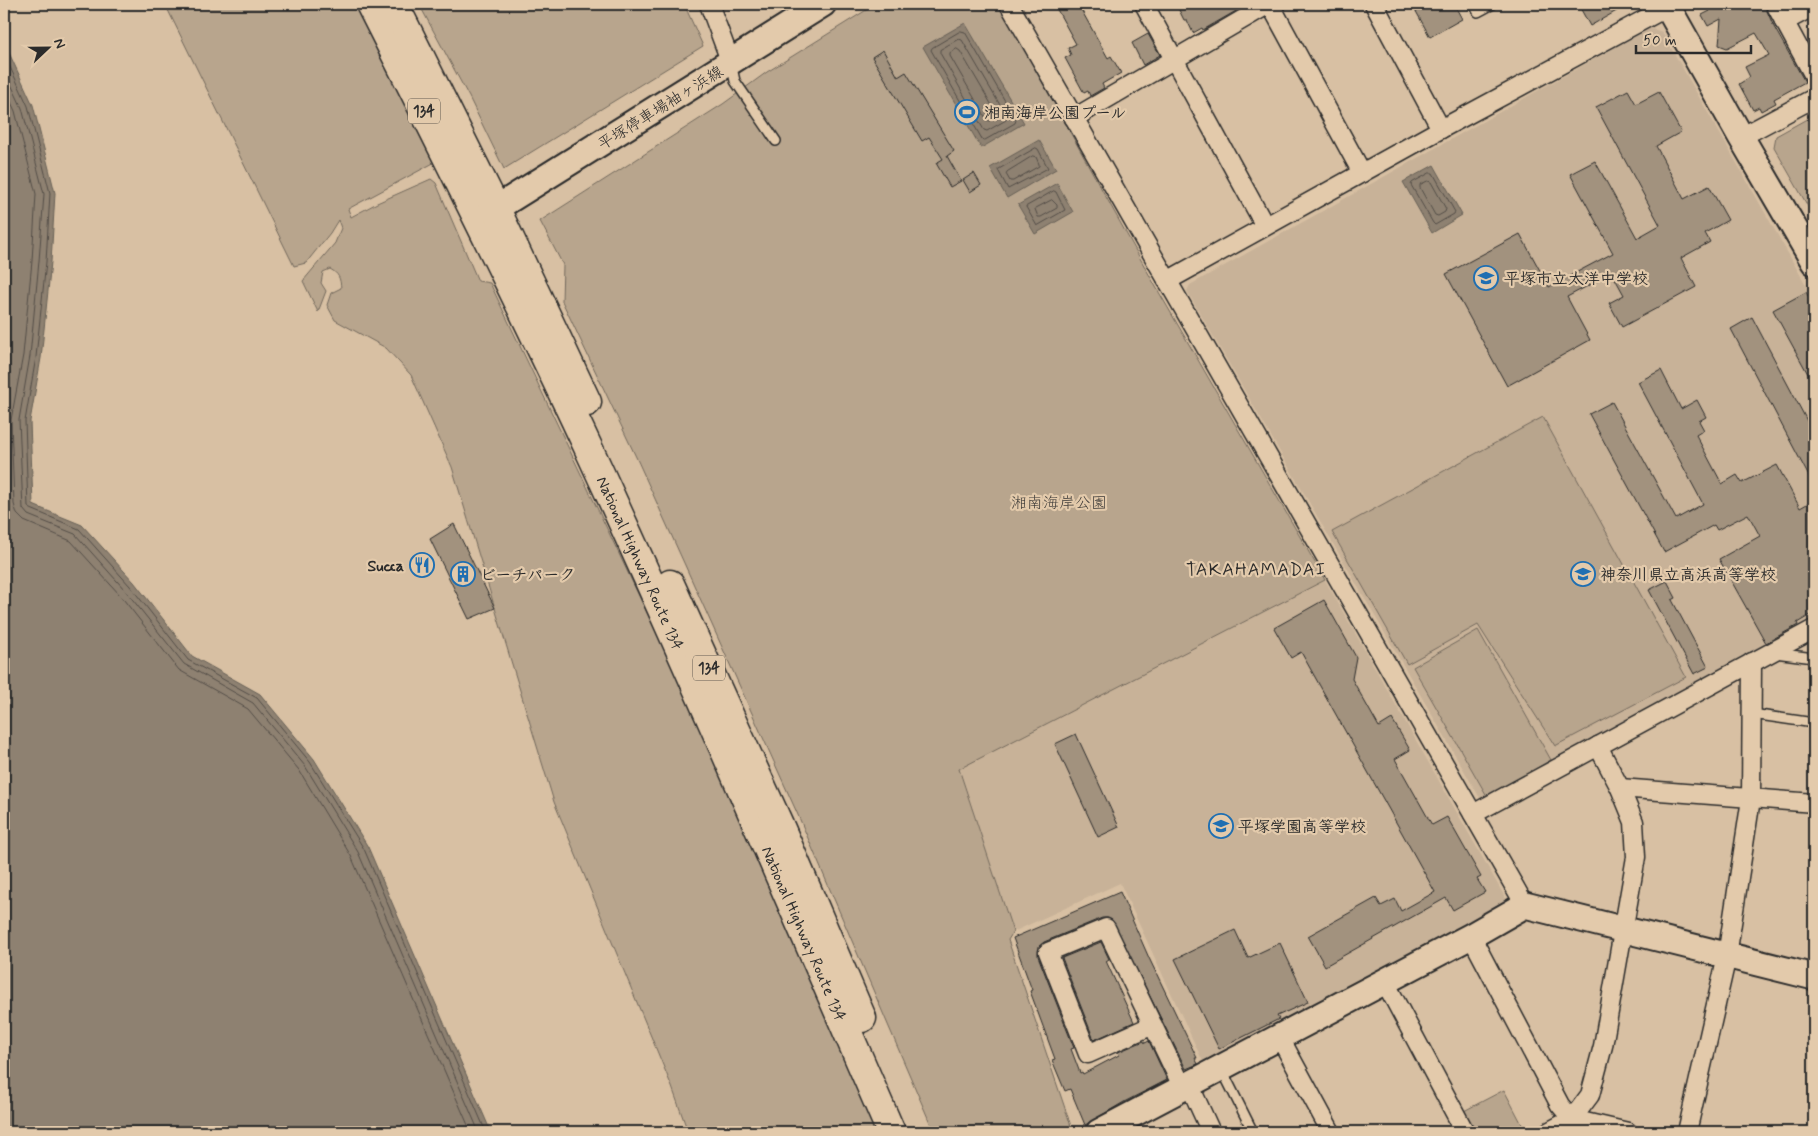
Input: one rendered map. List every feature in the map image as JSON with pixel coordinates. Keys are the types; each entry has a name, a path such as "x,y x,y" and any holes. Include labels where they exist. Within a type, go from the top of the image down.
{"highway":[{"name":"National Highway Route 134","path":"370,4 488,214 609,450 749,757 910,1132"},
{"name":"National Highway Route 134","path":"394,4 488,214 592,458 744,793 891,1132"}],"street":[{"path":"709,4 730,63"},
{"name":"平塚停車場袖ヶ浜線","path":"488,214 821,4"},
{"path":"1009,4 1525,905"},
{"path":"1144,4 1265,226"},
{"path":"1074,118 1270,4 1362,173"},
{"path":"1374,4 1441,129"},
{"path":"1775,4 1814,76"},
{"path":"1167,281 1669,5 1740,137 1814,262"},
{"path":"1784,22 1814,6"},
{"path":"1740,137 1814,98"},
{"path":"1472,814 1814,629"},
{"path":"1687,1132 1727,956 1751,799 1752,662"},
{"path":"1548,1132 1572,1119 1590,1095 1603,1046 1636,857 1634,822 1620,788 1598,746"},
{"path":"1620,788 1814,803"},
{"path":"1099,1132 1384,980 1471,936 1525,905 1814,977"},
{"path":"1153,1026 1088,1054 1048,952 1106,928 1153,1026 1211,1132"},
{"path":"1471,936 1560,1105 1572,1119 1628,1132"},
{"path":"1384,980 1465,1132"},
{"path":"1279,1036 1330,1132"}],"lane":[{"path":"1474,4 1478,12 1493,4"},
{"path":"730,63 736,81 776,141"},
{"path":"1771,652 1814,658"},
{"path":"1752,714 1814,723"},
{"path":"1221,1068 1253,1132"}],"shaded area":[{"path":"1650,28 1662,32 1814,299 1814,622 1487,801 1480,798 1187,291 1190,285"},
{"name":"平塚学園高等学校","path":"1325,580 1506,899 1503,905 1206,1068 1120,883 1013,932 959,769"}],"green space":[{"path":"165,4 358,4 439,160 348,209 351,217 431,179 436,183 478,281 490,283 660,640 679,649 879,1132 688,1132 672,1087 554,802 452,467 411,375 386,348 335,320 327,305 331,293 341,288 338,277 330,269 323,272 321,283 326,291 318,312 303,281 335,243 341,228 338,220 306,263 294,266"},
{"path":"419,4 613,4 614,6 616,4 684,4 703,46 504,169 469,97"},
{"name":"湘南海岸公園","path":"876,4 999,4 1156,287 1325,580 959,769 1013,932 1008,940 1073,1132 934,1132 798,815 637,459 562,301 563,265 540,221 723,104 767,72"},
{"path":"1814,115 1814,217 1774,147 1776,136"},
{"path":"1543,417 1686,677 1555,746 1478,625 1407,664 1332,532"},
{"path":"1478,630 1551,760 1487,796 1413,667"},
{"path":"1504,1090 1526,1132 1473,1132 1462,1112"}],"water":[{"path":"965,23 1024,123 981,148 923,47"},
{"path":"4,42 33,105 55,193 51,262 41,358 30,421 33,505 82,525 134,582 192,656 260,694 314,759 368,847 491,1132 4,1132"},
{"path":"1039,140 1056,169 1007,198 990,168"},
{"path":"1434,165 1462,215 1432,233 1403,182"},
{"path":"1057,183 1073,212 1035,234 1018,205"}],"building":[{"path":"1054,4 1078,4 1108,58 1111,56 1121,73 1102,84 1104,88 1090,96 1088,91 1084,93 1065,58 1071,55 1068,48 1076,44"},
{"path":"1176,4 1232,4 1236,11 1203,30 1202,28 1193,33"},
{"path":"1412,4 1454,4 1462,19 1430,37"},
{"path":"1578,4 1629,4 1590,26"},
{"path":"1706,4 1764,4 1774,27 1805,82 1774,99 1776,103 1761,111 1759,107 1753,110 1739,84 1750,77 1745,67 1769,55 1756,33 1727,48 1719,45 1721,19 1708,26 1702,15 1710,11"},
{"path":"1148,34 1160,55 1143,65 1132,43"},
{"path":"883,50 898,77 906,72 954,151 947,156 961,181 950,187 936,163 943,159 929,137 922,141 872,57"},
{"path":"1628,90 1636,104 1659,92 1681,132 1656,146 1684,199 1709,186 1728,220 1705,233 1710,242 1681,258 1696,287 1622,327 1609,303 1624,295 1612,273 1567,297 1590,340 1507,386 1446,274 1520,234 1549,287 1613,253 1570,174 1595,161 1637,238 1660,225 1596,107"},
{"path":"974,173 981,185 970,192 963,180"},
{"path":"1806,292 1814,307 1814,385 1773,310"},
{"path":"1752,317 1814,434 1814,486 1731,329"},
{"path":"1661,370 1681,409 1697,400 1706,417 1699,421 1704,430 1696,435 1722,484 1737,475 1742,483 1777,465 1800,508 1814,500 1814,613 1797,623 1798,625 1766,643 1719,559 1760,536 1748,514 1717,530 1714,525 1664,552 1589,414 1612,402 1676,519 1703,504 1638,382"},
{"name":"ビーチパーク","path":"454,524 495,608 469,619 430,539"},
{"path":"1667,581 1676,598 1672,600 1708,667 1694,674 1649,590"},
{"path":"1324,600 1356,657 1352,679 1379,727 1392,719 1410,750 1395,759 1432,825 1447,817 1481,877 1477,879 1485,892 1453,910 1446,898 1325,966 1308,936 1376,898 1381,906 1395,899 1401,911 1435,892 1301,652 1291,658 1274,628"},
{"path":"1076,734 1119,827 1098,837 1055,744"},
{"path":"1120,892 1197,1058 1195,1058 1198,1064 1186,1069 1112,920 1102,918 1044,942 1039,946 1038,956 1074,1048 1071,1049 1080,1073 1082,1072 1083,1074 1119,1055 1118,1052 1144,1041 1145,1043 1149,1041 1167,1080 1085,1125 1070,1089 1065,1091 1052,1060 1055,1059 1013,938"},
{"path":"1235,930 1248,958 1280,943 1308,1002 1277,1016 1279,1019 1219,1049 1175,959"},
{"path":"1101,942 1109,959 1106,961 1134,1022 1094,1040 1062,958"}],"place":[{"name":"湘南海岸公園プール","path":"967,112"},
{"name":"平塚市立太洋中学校","path":"1486,278"},
{"name":"Succa","path":"422,565"},
{"name":"ビーチパーク","path":"463,574"},
{"name":"神奈川県立高浜高等学校","path":"1583,574"},
{"name":"平塚学園高等学校","path":"1221,826"}],"district":[{"name":"TAKAHAMADAI","path":"1256,569"}]}
